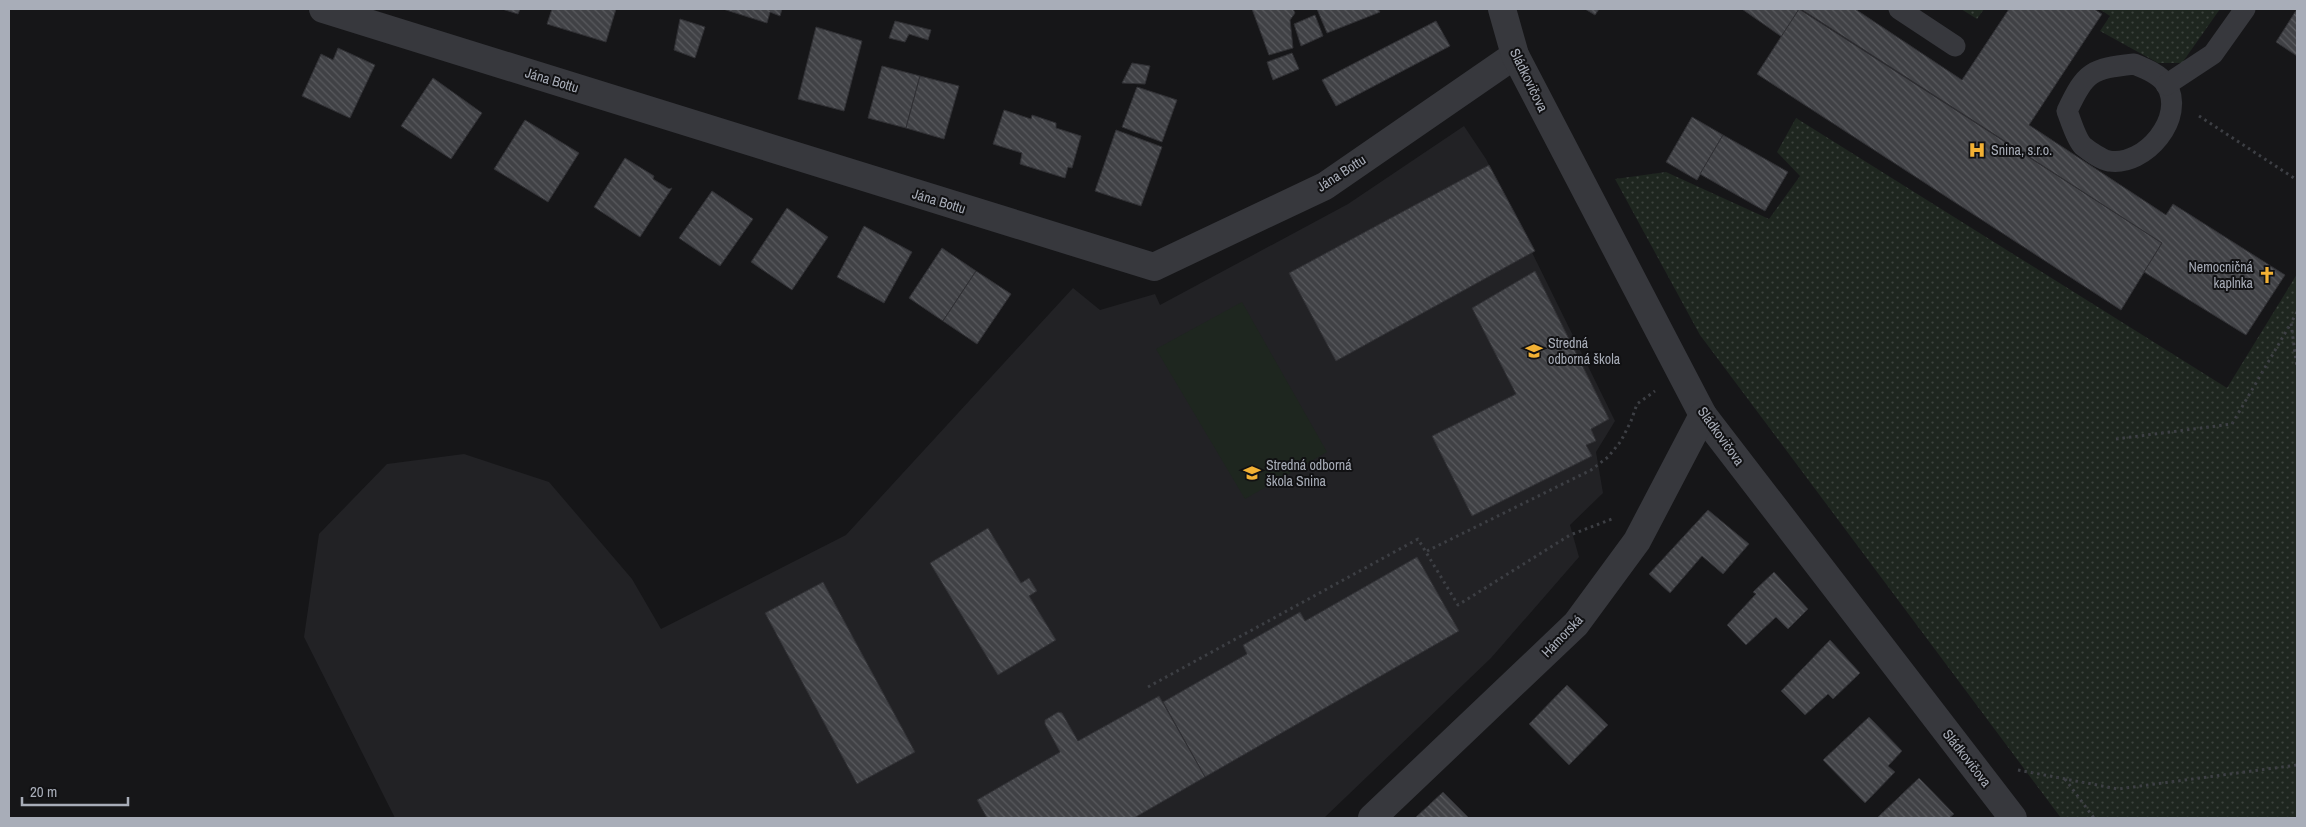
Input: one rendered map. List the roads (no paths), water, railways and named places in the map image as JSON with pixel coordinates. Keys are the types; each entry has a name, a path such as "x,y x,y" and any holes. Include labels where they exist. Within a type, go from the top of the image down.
{"street":[{"name":"Jána Bottu","path":"323,9 1154,268 1325,186 1515,55"},
{"name":"Sládkovičova","path":"1502,9 1515,55 1703,415 2013,818"},
{"name":"Hámorská","path":"1372,818 1576,624 1637,541 1703,415"}],"lane":[{"path":"1900,9 1955,46"},
{"path":"2169,92 2213,54 2245,9"},
{"path":"2134,64 2154,73 2169,92 2170,117 2159,139 2131,160 2108,162 2082,145 2067,112 2080,84 2101,68 2134,64"}],"place":[{"name":"Snina, s.r.o.","path":"1977,150"},
{"name":"Nemocničná kaplnka","path":"2267,275"},
{"name":"Stredná odborná škola","path":"1534,351"},
{"name":"Stredná odborná škola Snina","path":"1252,473"}]}
